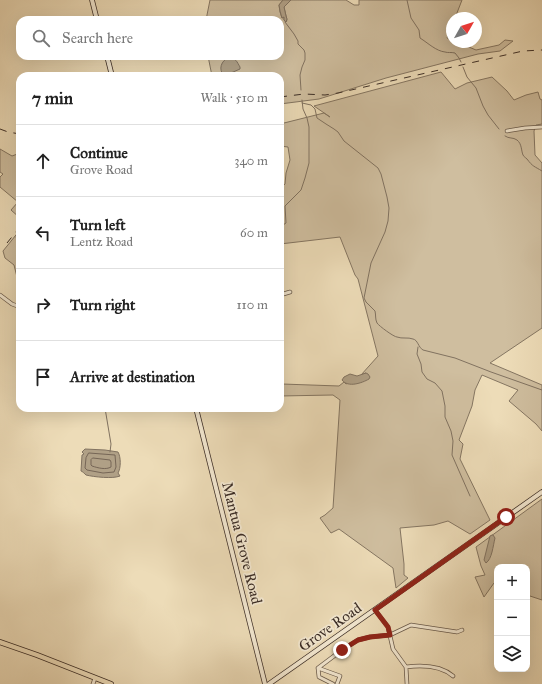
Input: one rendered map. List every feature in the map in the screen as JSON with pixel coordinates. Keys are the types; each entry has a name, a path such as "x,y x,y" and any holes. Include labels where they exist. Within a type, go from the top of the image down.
{"main road":[{"path":"92,0 96,16"},
{"path":"108,60 111,72"},
{"name":"Mantua Grove Road","path":"197,412 265,684"},
{"name":"Grove Road","path":"269,684 542,492"},
{"path":"0,642 38,655 111,684"}],"street":[{"path":"507,131 542,127"},
{"path":"284,294 290,292"},
{"path":"0,294 16,306"},
{"path":"375,610 388,627 393,649 406,667 407,684"},
{"path":"318,668 358,640 390,635 412,625 457,632 462,630"},
{"path":"406,667 421,665 447,671 452,676"},
{"path":"318,668 319,677 333,684"},
{"path":"318,668 340,676 337,684"},
{"path":"93,684 95,678"}],"shaded area":[{"path":"210,0 283,0 279,5 281,16 207,16"},
{"path":"291,0 346,0 354,5 359,5 359,0 462,0 457,12 446,12 446,48 471,48 476,50 499,45 505,40 513,41 500,51 478,54 386,78 319,99 284,103 284,72 211,72 209,60 284,60 284,20 286,22 287,20 284,7"},
{"path":"441,72 455,89 467,83 492,77 514,100 538,92 540,99 542,100 542,124 536,125 534,131 535,155 542,163 542,328 490,363 542,385 542,431 509,401 518,390 482,375 475,390 472,406 459,440 463,444 460,459 490,520 470,534 448,521 434,525 400,528 404,575 408,578 396,588 393,568 339,529 331,533 320,518 333,508 340,400 333,395 284,396 284,384 339,386 344,382 346,384 366,373 361,375 378,356 358,279 340,237 284,244 284,185 290,160 288,147 284,146 284,123 324,113 330,117 314,106"},
{"path":"0,149 12,156 16,154 16,200 0,187 0,177 3,174 0,172"},
{"path":"16,204 16,214 11,210"},
{"path":"16,235 16,273 14,265 5,258 3,251"},
{"path":"542,499 542,600 530,596 530,564 494,564 494,583 484,597 475,577 485,575 476,547"}],"water":[{"path":"283,0 291,0 284,7 287,19 286,22 284,20 284,16 281,16 279,5"},
{"path":"236,60 240,69 233,72 222,72 221,65 224,61"},
{"path":"366,373 370,377 363,382 348,384 342,380 350,374 357,376"},
{"path":"85,449 118,452 120,457 120,468 118,473 120,476 108,478 86,475 81,471 82,455 84,454 82,452"},
{"path":"492,535 495,538 493,548 490,559 486,563 484,560 490,536"}],"waterway":[{"path":"407,0 411,18 419,30 420,38 438,50 455,53 461,62"},
{"path":"285,22 305,53 305,60 300,75 301,90"},
{"path":"463,67 467,77 476,88 488,115 499,129"},
{"path":"284,224 286,223 285,206 301,190 309,163 309,127 303,109 302,100"},
{"path":"302,103 311,105 315,109 317,118 338,132 344,141 378,168 381,174 389,208 388,221 385,232 371,263 364,298 375,311 377,323 395,337 411,338 415,340 423,350 455,358 542,390"},
{"path":"505,136 517,140 520,143 524,157 532,165 542,171"},
{"path":"418,347 417,354 422,372 427,379 435,383 442,391 445,406 445,417 451,431 453,441 452,455 470,496"},
{"path":"106,412 111,444 110,452"}],"railway":[{"path":"284,96 304,94 325,95 338,93 523,51 542,50"},
{"path":"0,129 16,133"},
{"path":"7,243 16,232"}],"route":[{"path":"342,650 358,640 390,635 388,627 375,610 506,517"}]}
